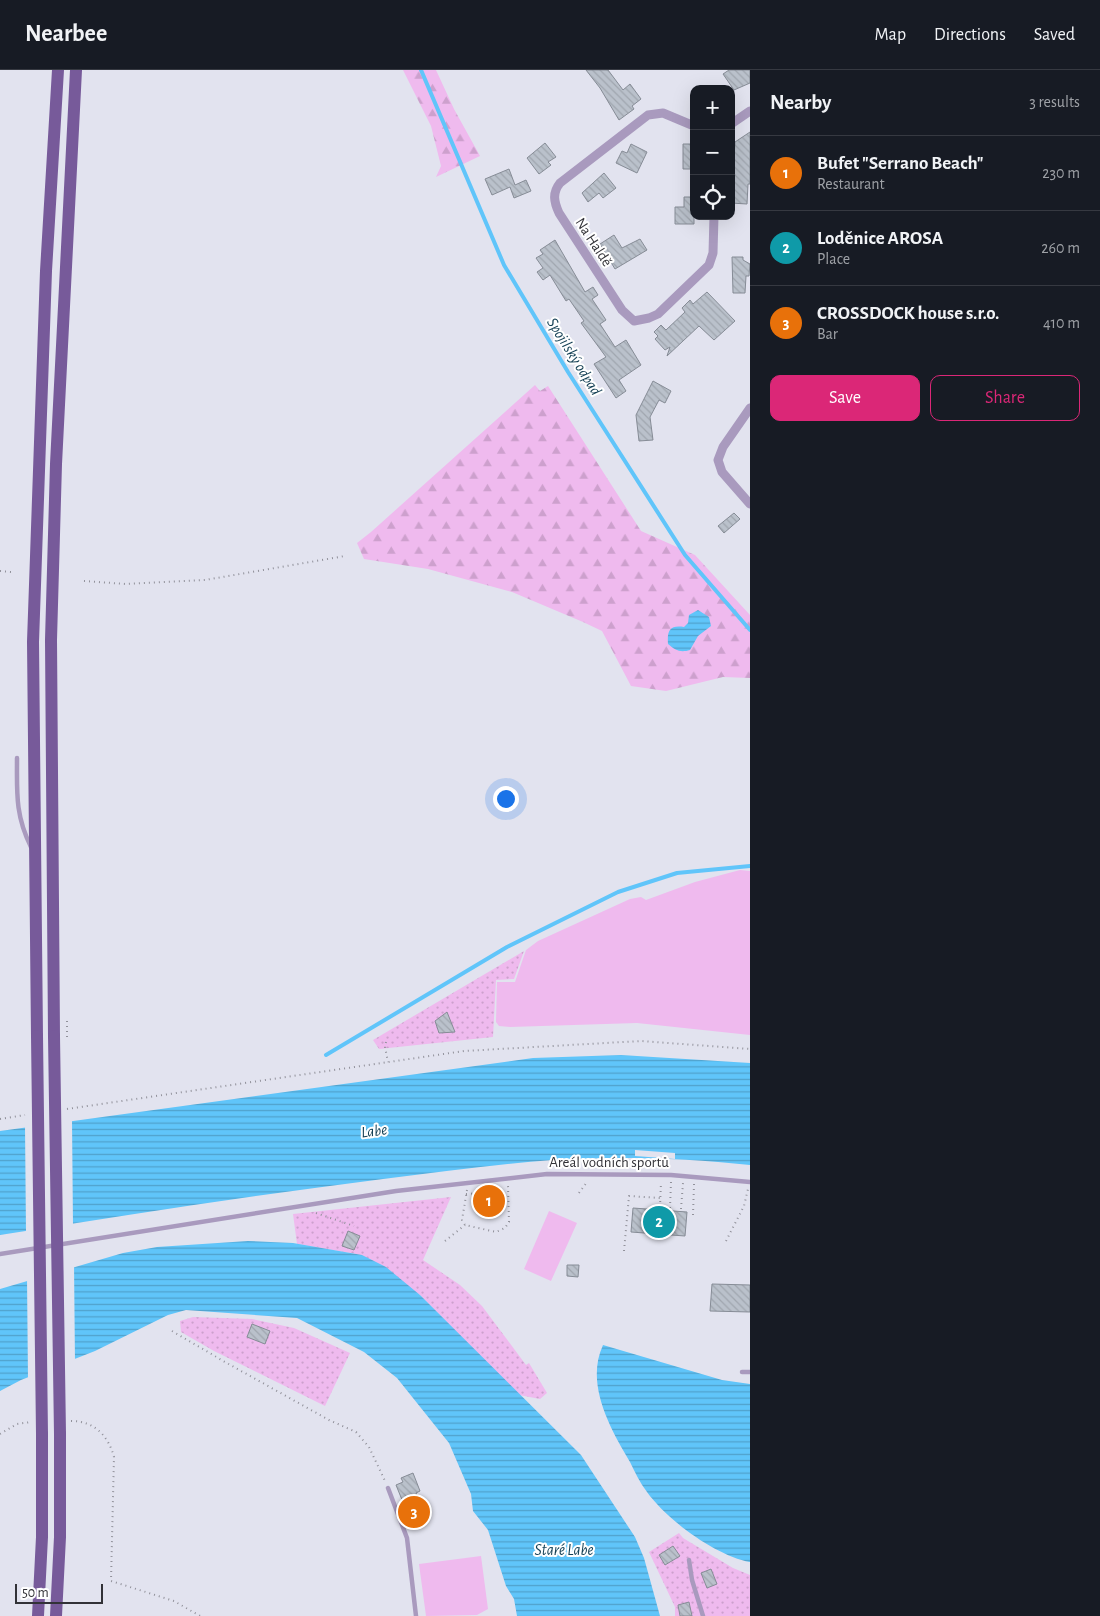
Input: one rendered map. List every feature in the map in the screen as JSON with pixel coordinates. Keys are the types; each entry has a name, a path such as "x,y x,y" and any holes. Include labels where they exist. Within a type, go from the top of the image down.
{"main road":[{"path":"38,1616 42,1545 42,1434 33,642 46,271 58,70"},
{"path":"56,1616 62,1428 54,1036 52,630 56,454 76,70"}],"street":[{"path":"735,121 750,111"},
{"name":"Na Haldě","path":"690,124 663,113 648,115 560,183 555,192 555,201 559,213 622,310 634,321 658,314 709,265 713,253 714,220"},
{"path":"750,408 723,447 718,460 722,472 750,504"}],"lane":[{"path":"17,758 17,808 22,828 34,852"},
{"name":"Areál vodních sportů","path":"0,1254 469,1182 508,1178 592,1174 661,1174 750,1182"},
{"path":"742,1372 750,1372"},
{"path":"388,1488 407,1538 416,1616"},
{"path":"689,1560 692,1580 703,1616"}],"path":[{"path":"84,581 126,584 205,580 345,556"},
{"path":"0,570 11,572"},
{"path":"67,1015 67,1036"},
{"path":"61,1110 464,1051 614,1041 641,1041 750,1049"},
{"path":"386,1042 388,1062"},
{"path":"0,1119 32,1114"},
{"path":"579,1193 584,1189 592,1174"},
{"path":"660,1207 661,1174"},
{"path":"670,1208 671,1175"},
{"path":"681,1209 684,1176"},
{"path":"693,1216 695,1177"},
{"path":"469,1182 462,1220 465,1225 496,1232 505,1228 508,1222 508,1178"},
{"path":"480,1181 482,1193"},
{"path":"726,1241 744,1206 750,1182"},
{"path":"466,1194 497,1194"},
{"path":"624,1251 630,1196 660,1198"},
{"path":"306,1207 320,1215 354,1226"},
{"path":"445,1241 465,1225"},
{"path":"172,1331 328,1420 356,1432 369,1447 382,1472"},
{"path":"62,1428 83,1421 103,1434 112,1448 114,1457 111,1581 174,1601 200,1616"},
{"path":"0,1434 17,1424 35,1422"}],"green space":[{"path":"403,70 436,70 454,109 480,156 436,177 441,166 431,126"},
{"path":"535,385 540,391 548,386 641,531 695,555 750,615 750,678 723,677 666,691 631,686 602,631 512,592 428,569 364,559 357,543"},
{"path":"740,870 750,871 750,1035 637,1023 510,1027 499,1026 496,1022 497,982 515,982 526,950 538,941 630,899 641,897 646,900 695,882"},
{"path":"524,951 514,979 496,980 493,1037 379,1049 373,1040"},
{"path":"451,1197 423,1260 460,1285 482,1306 526,1365 529,1363 547,1393 540,1399 519,1395 420,1295 362,1255 297,1244 293,1214"},
{"path":"549,1211 577,1223 551,1281 524,1269"},
{"path":"193,1317 252,1319 294,1328 350,1353 325,1406 214,1351 181,1332 180,1321"},
{"path":"679,1533 683,1538 733,1568 750,1575 750,1616 675,1616 675,1607 649,1552"},
{"path":"481,1556 488,1609 477,1615 426,1616 419,1564"}],"water":[{"path":"698,610 709,617 711,626 698,636 690,650 680,651 673,648 668,644 670,630 675,627 684,627 688,623 689,615"},
{"name":"Labe","path":"621,1055 750,1063 750,1165 676,1159 627,1158 577,1159 489,1166 287,1192 0,1235 0,1131 533,1058"},
{"name":"Staré Labe","path":"248,1241 293,1243 362,1255 386,1267 420,1295 581,1455 635,1537 644,1558 660,1616 517,1616 514,1599 506,1586 488,1530 473,1511 471,1494 449,1443 397,1378 364,1352 297,1318 186,1310 168,1315 95,1351 21,1380 0,1391 0,1289 123,1253 157,1247"},
{"path":"603,1345 722,1380 750,1384 750,1562 722,1552 693,1535 667,1514 644,1489 615,1435 602,1405 597,1375 598,1360"}],"pier":[{"path":"72,1120 73,1226 26,1233 25,1126"},
{"path":"635,1150 675,1153 675,1159 635,1156"},
{"path":"74,1263 75,1362 28,1380 27,1278"}],"building":[{"path":"586,70 608,70 623,90 630,84 641,99 632,106 634,109 619,120 600,88"},
{"path":"729,70 750,70 750,83 735,90 735,85 731,85 723,74"},
{"path":"750,132 750,184 748,184 747,204 735,203 735,142"},
{"path":"545,143 556,157 548,162 551,165 539,174 527,158"},
{"path":"631,144 647,152 637,173 616,163 622,151 627,153"},
{"path":"683,144 690,144 690,169 683,169"},
{"path":"509,169 515,185 526,180 531,191 514,198 510,187 492,195 485,179"},
{"path":"604,173 616,188 603,198 599,193 588,202 582,193"},
{"path":"684,197 690,197 690,220 694,220 694,224 675,224 675,207 684,207"},
{"path":"614,235 622,248 640,239 647,250 615,269 600,244"},
{"path":"555,240 585,292 593,287 598,295 592,299 606,320 600,324 615,347 626,340 641,365 619,380 626,391 616,398 594,364 606,357 581,323 584,321 569,299 566,301 550,275 543,280 537,272 543,268 536,258 543,254 540,250"},
{"path":"732,257 743,257 743,260 750,264 749,276 746,276 745,293 733,293"},
{"path":"707,292 735,321 714,340 699,326 667,356 670,347 665,350 655,339 658,336 654,332 661,325 666,330 685,312 682,308 690,300 693,304"},
{"path":"653,381 671,391 665,403 659,400 650,417 653,440 639,441 636,415"},
{"path":"734,513 740,519 724,533 718,526"},
{"path":"447,1012 455,1032 439,1033 435,1021"},
{"path":"633,1208 687,1212 685,1236 631,1232"},
{"path":"348,1231 360,1236 354,1250 342,1246"},
{"path":"567,1265 579,1265 578,1277 567,1276"},
{"path":"712,1284 750,1285 750,1312 710,1311"},
{"path":"252,1324 270,1331 265,1344 247,1337"},
{"path":"413,1473 420,1491 416,1493 426,1516 411,1522 396,1485 403,1482 401,1478"},
{"path":"673,1546 680,1556 665,1565 659,1555"},
{"path":"711,1569 717,1584 707,1588 701,1573"},
{"path":"689,1602 692,1616 680,1616 678,1605"}],"waterway":[{"name":"Spojilský odpad","path":"421,70 504,265 568,372 685,555 750,630"},
{"path":"326,1055 507,947 618,892 677,873 750,866"}],"place":[{"name":"Bufet \"Serrano Beach\"","path":"489,1201"},
{"name":"Loděnice AROSA","path":"659,1222"},
{"name":"CROSSDOCK house s.r.o.","path":"414,1512"}]}
